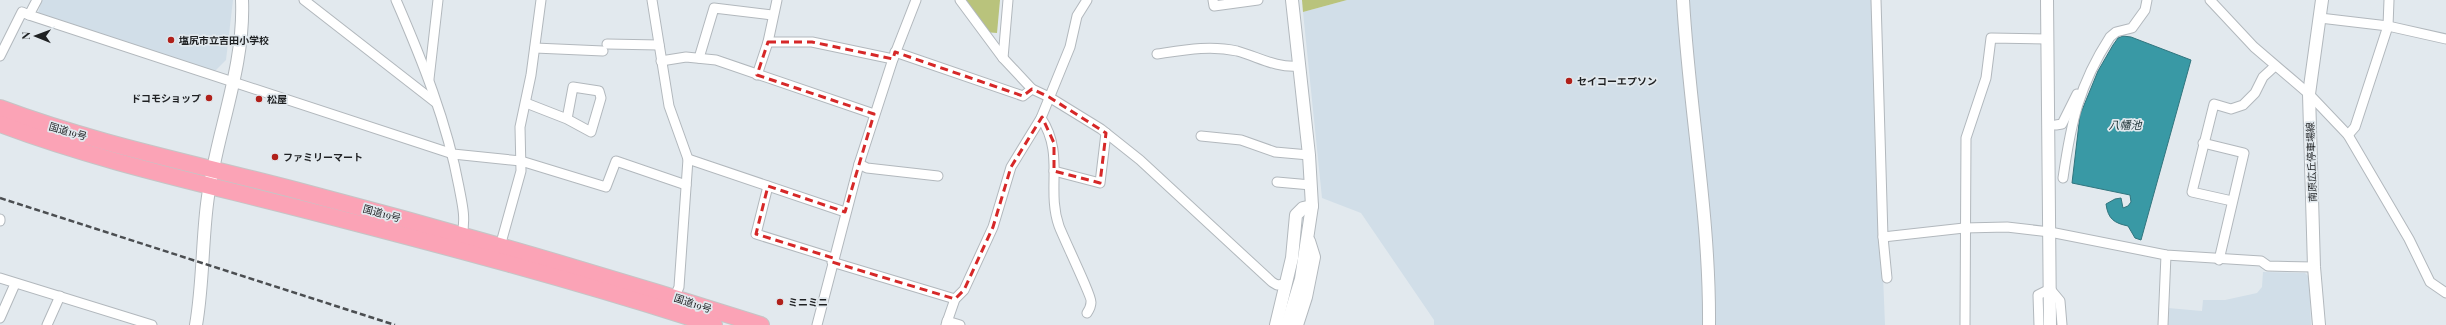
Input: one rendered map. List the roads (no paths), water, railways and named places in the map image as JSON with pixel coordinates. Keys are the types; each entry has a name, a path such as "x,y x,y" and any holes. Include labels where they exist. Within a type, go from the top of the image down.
{"highway":[{"name":"国道19号","path":"0,108 37,122 134,150 462,234 498,252"},
{"name":"国道19号","path":"0,124 34,136 210,185 498,252 672,304 761,325"},
{"name":"国道19号","path":"672,304 714,325"}],"street":[{"path":"29,15 37,0"},
{"path":"196,325 200,303 210,185 232,82 241,30 242,0"},
{"path":"304,0 435,102"},
{"path":"396,0 429,80 453,154 465,220 462,234"},
{"path":"429,80 438,0"},
{"path":"498,252 521,171 520,127 526,103 541,0"},
{"path":"652,0 669,106 688,159 679,287 672,304"},
{"path":"757,75 768,42 772,16 777,0"},
{"path":"817,325 832,260 874,114 894,55 916,0"},
{"path":"960,0 1003,58 1032,89 1049,97 1106,133 1140,160 1272,282 1277,285 1285,284"},
{"path":"1003,58 1008,0"},
{"path":"960,325 947,323 955,299 964,290 993,227 1011,167 1041,118 1070,47 1077,16 1087,0"},
{"path":"1213,0 1214,6 1258,0"},
{"path":"1287,325 1301,279 1312,206 1309,155 1292,0"},
{"path":"1684,0 1689,88 1708,274 1709,325"},
{"path":"1876,0 1883,237 1887,278"},
{"path":"2047,0 2050,321"},
{"path":"2056,125 2062,124 2073,99 2084,85 2110,37 2116,32 2132,28 2145,10 2147,0"},
{"path":"2210,0 2275,66 2309,94 2348,135 2410,239 2430,282 2446,293"},
{"name":"南原広丘停車場線","path":"2319,325 2314,267 2309,94 2322,0"},
{"path":"2348,135 2355,127 2388,26 2389,0"},
{"path":"699,58 714,8 772,16"},
{"path":"0,56 22,12 453,154 521,161 606,187 616,161 686,185"},
{"path":"2320,18 2388,26 2446,39"},
{"path":"1965,325 1964,228 1966,138 1986,78 1991,38 2048,38"},
{"path":"768,42 812,42 894,55 1023,96 1032,89"},
{"path":"535,48 659,45"},
{"path":"1157,54 1199,47 1236,51 1284,67 1299,66"},
{"path":"661,61 686,58 716,60 874,114"},
{"path":"2232,201 2192,192 2203,143 2214,104 2231,108 2243,105 2255,93 2263,77 2275,66"},
{"path":"2063,178 2072,123 2084,85"},
{"path":"526,103 567,119 591,132 601,98 599,91 573,87 567,119"},
{"path":"1041,118 1054,143 1055,200 1058,224 1080,278 1090,294 1092,301 1087,313"},
{"path":"1054,171 1100,183 1106,133"},
{"path":"1201,136 1241,140 1276,152 1309,155"},
{"path":"2203,143 2244,153 2218,260"},
{"path":"688,159 845,212"},
{"path":"859,164 867,168 938,176"},
{"path":"1277,182 1311,185"},
{"path":"768,186 756,234 955,299"},
{"path":"1276,325 1284,297 1285,284 1292,258 1296,215 1303,208 1312,206"},
{"path":"1883,237 1964,228 2007,227 2050,232 2166,255 2218,260 2262,261 2268,266 2314,267"},
{"path":"1297,325 1306,297 1314,257 1308,238"},
{"path":"2163,325 2166,255"},
{"path":"0,278 15,284 60,296 152,325"},
{"path":"0,318 15,284"},
{"path":"2039,325 2038,295 2050,289"},
{"path":"2050,289 2060,301 2062,325"},
{"path":"47,325 60,296"}],"water":[{"name":"八幡池","path":"2123,36 2131,37 2191,60 2141,240 2135,238 2128,226 2112,220 2107,209 2106,204 2115,199 2121,198 2123,208 2128,206 2131,202 2130,195 2072,183 2080,115 2098,71 2118,38"}],"railway":[{"path":"0,198 395,325"}],"place":[{"name":"塩尻市立吉田小学校","path":"171,40"},
{"name":"セイコーエプソン","path":"1569,81"},
{"name":"ドコモショップ","path":"209,98"},
{"name":"松屋","path":"259,99"},
{"name":"ファミリーマート","path":"275,157"},
{"name":"ミニミニ","path":"780,302"}]}
